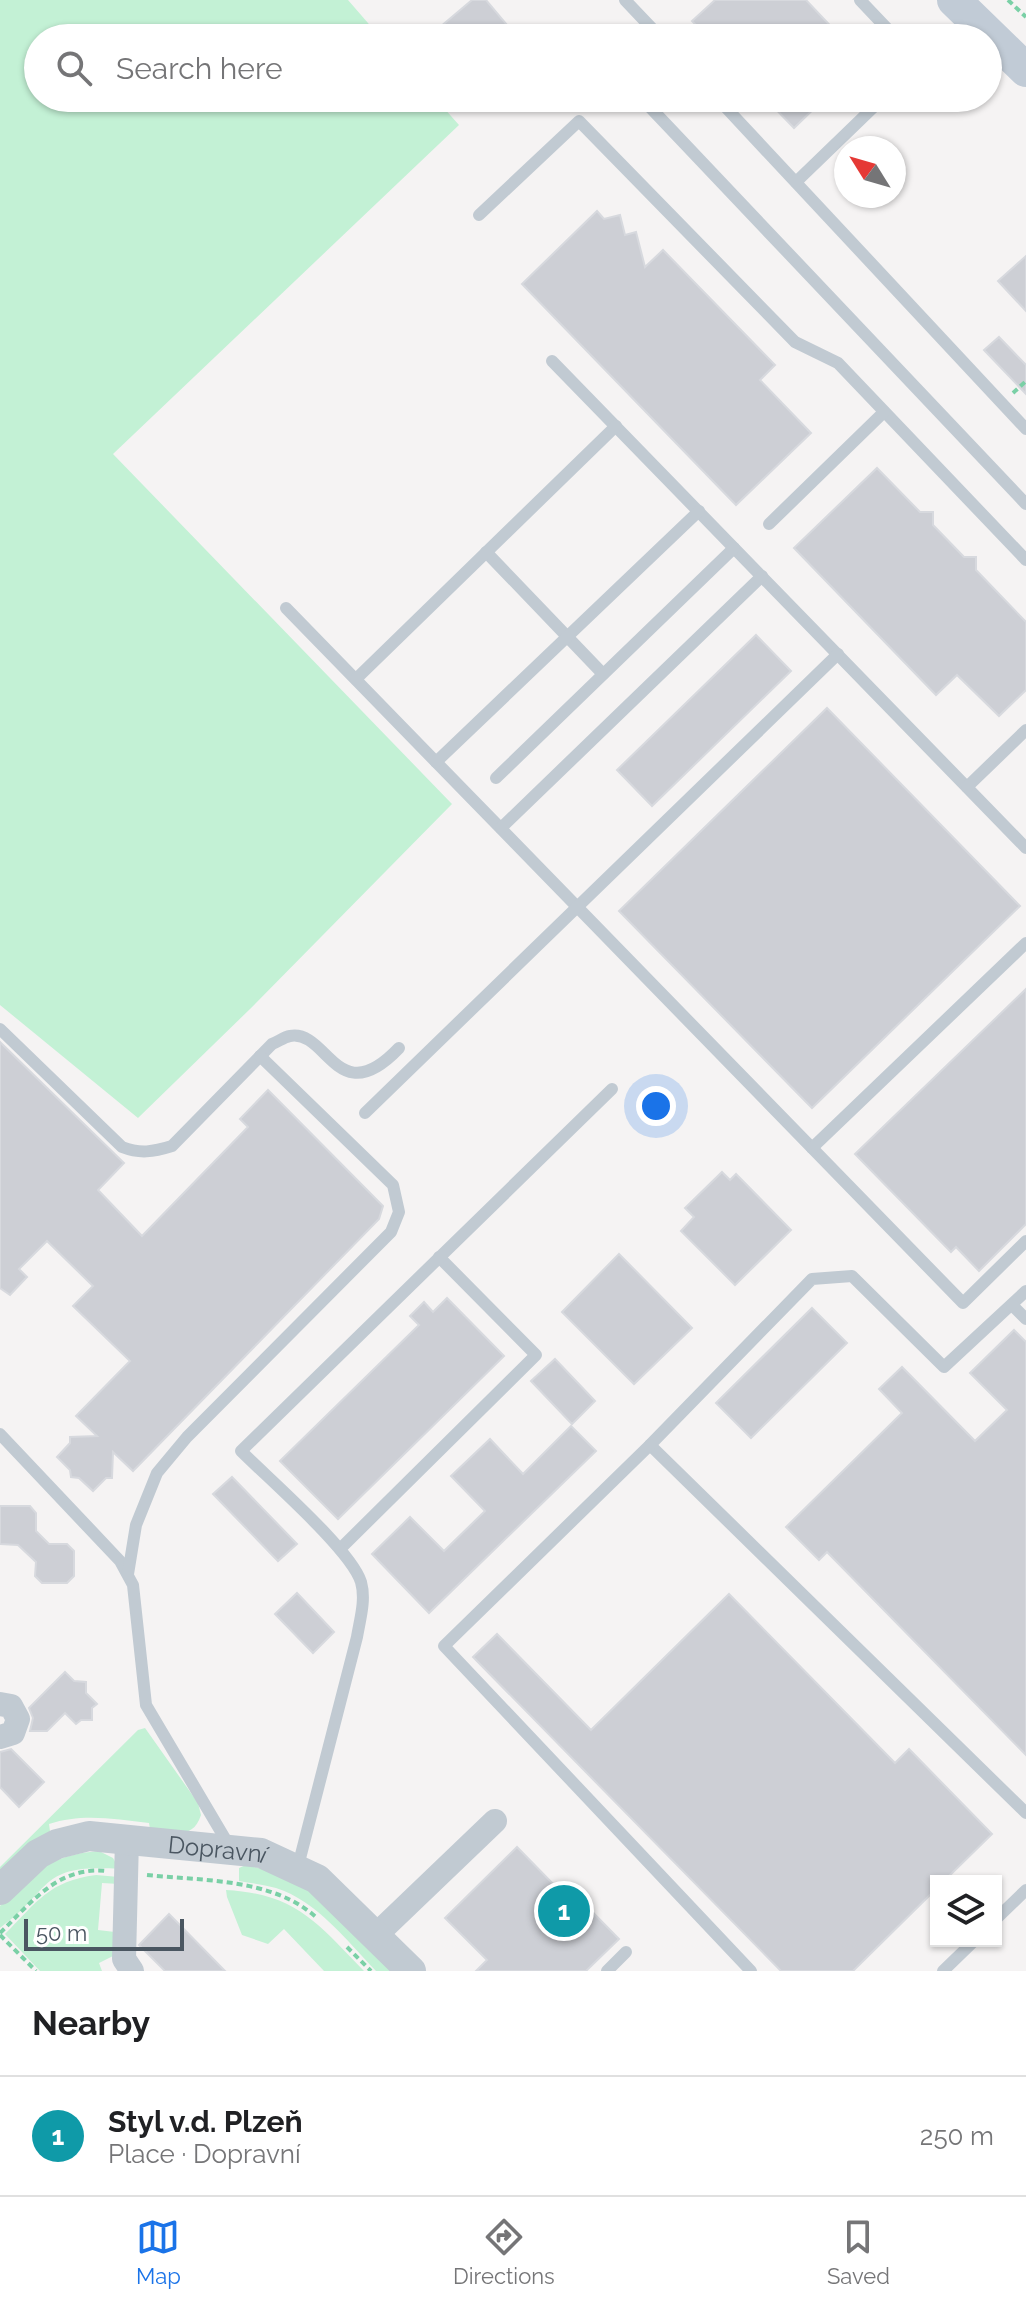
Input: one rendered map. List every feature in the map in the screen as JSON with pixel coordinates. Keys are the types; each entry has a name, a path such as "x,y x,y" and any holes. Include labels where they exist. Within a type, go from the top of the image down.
{"main road":[{"path":"954,0 977,14"},
{"path":"1002,43 1026,70"}],"street":[{"path":"0,1704 11,1706 18,1719 13,1733 0,1737"},
{"path":"375,1936 495,1821"},
{"name":"Dopravní","path":"0,1890 38,1854 57,1844 89,1836 261,1853 317,1879 411,1971"},
{"path":"127,1839 124,1959 132,1971"}],"lane":[{"path":"625,0 648,24"},
{"path":"860,0 883,24"},
{"path":"655,112 1026,504"},
{"path":"730,112 1026,429"},
{"path":"796,182 868,112"},
{"path":"479,215 579,121 795,342 838,363 1026,560"},
{"path":"552,361 1026,848"},
{"path":"769,524 884,412"},
{"path":"356,679 616,426"},
{"path":"436,762 699,511"},
{"path":"496,778 734,548"},
{"path":"486,552 603,674"},
{"path":"501,828 762,576"},
{"path":"286,608 963,1303 1026,1241"},
{"path":"365,1113 838,654"},
{"path":"967,787 1026,730"},
{"path":"812,1148 1026,943"},
{"path":"0,1029 122,1147 135,1152 152,1152 172,1146 272,1044 290,1036 312,1044 332,1062 350,1071 368,1072 382,1066 399,1048"},
{"path":"128,1574 136,1525 157,1473 187,1437 391,1232 399,1212 393,1185 260,1056"},
{"path":"297,1870 364,1600 361,1582 349,1558 241,1451 612,1089"},
{"path":"340,1549 536,1355 439,1257"},
{"path":"751,1971 444,1646 650,1445 812,1279 852,1276 944,1367 1026,1291"},
{"path":"1012,1305 1026,1319"},
{"path":"0,1434 120,1561 128,1574 133,1585 146,1705 232,1850"},
{"path":"650,1445 1026,1813"},
{"path":"1002,1913 1026,1890"},
{"path":"943,1971 968,1947"},
{"path":"607,1971 626,1952"}],"path":[{"path":"1008,0 1026,17"},
{"path":"36,1971 0,1934 38,1896 65,1875 89,1869 268,1891 294,1901 324,1924"},
{"path":"343,1943 371,1971"}],"green space":[{"path":"0,0 348,0 369,24 24,24 24,112 447,112 459,125 113,454 452,804 138,1118 0,1005"},
{"path":"145,1728 198,1803 201,1815 193,1829 173,1833 150,1829 149,1823 99,1818 49,1824 50,1831 0,1878 0,1867 138,1730"},
{"path":"99,1851 113,1858 119,1869 93,1868 60,1875 0,1928 0,1906 33,1875 67,1856"},
{"path":"246,1865 274,1872 312,1891 398,1971 376,1971 318,1912 291,1894 239,1881 239,1868"},
{"path":"96,1875 119,1877 119,1884 102,1883 98,1930 115,1932 115,1955 99,1963 102,1971 40,1971 5,1934 35,1903 55,1888"},
{"path":"226,1890 271,1898 289,1905 319,1926 364,1971 324,1971 284,1929 268,1944 242,1935"}],"building":[{"path":"472,0 486,0 506,24 444,24"},
{"path":"715,0 806,0 829,24 695,24 692,21"},
{"path":"779,112 811,112 794,128"},
{"path":"597,211 604,219 620,215 625,235 636,232 645,267 663,250 775,365 760,380 811,433 736,505 522,284"},
{"path":"1026,256 1026,311 998,281"},
{"path":"999,337 1026,365 1026,394 984,350"},
{"path":"877,468 920,512 933,512 933,525 964,557 976,557 976,570 1026,622 1026,690 999,716 957,675 936,695 794,548"},
{"path":"756,635 791,671 652,806 617,770"},
{"path":"827,708 1020,906 812,1108 619,911"},
{"path":"1026,989 1026,1224 979,1271 956,1247 951,1252 855,1154"},
{"path":"0,1042 124,1163 98,1190 142,1236 248,1127 240,1119 268,1090 383,1206 379,1219 133,1471 113,1452 112,1478 106,1478 93,1491 79,1478 71,1477 70,1470 57,1457 70,1443 70,1437 97,1436 76,1416 130,1361 73,1306 93,1286 47,1241 19,1269 27,1277 10,1295 0,1288"},
{"path":"722,1172 730,1180 736,1174 791,1230 735,1285 681,1231 694,1217 685,1208"},
{"path":"619,1254 692,1328 634,1384 562,1312"},
{"path":"447,1298 504,1356 338,1519 280,1461 419,1325 410,1316 424,1302 433,1312"},
{"path":"812,1308 847,1343 751,1438 716,1403"},
{"path":"1014,1330 1026,1342 1026,1755 827,1552 819,1560 786,1527 902,1413 879,1389 902,1367 975,1441 1007,1410 970,1373"},
{"path":"555,1359 595,1401 572,1424 531,1381"},
{"path":"571,1426 596,1451 429,1613 372,1554 410,1517 444,1551 485,1511 451,1476 490,1439 523,1474"},
{"path":"232,1477 297,1544 278,1561 213,1494"},
{"path":"0,1506 30,1506 36,1513 36,1531 49,1544 67,1544 74,1551 74,1576 67,1583 42,1583 35,1576 36,1562 18,1545 0,1544"},
{"path":"297,1593 334,1632 313,1653 275,1614"},
{"path":"729,1594 895,1763 909,1749 992,1834 950,1875 930,1875 930,1895 853,1971 781,1971 473,1657 497,1634 591,1730"},
{"path":"65,1672 74,1681 86,1682 86,1693 97,1704 92,1708 92,1720 81,1720 76,1724 65,1713 47,1731 30,1731 33,1718 29,1708"},
{"path":"11,1749 44,1782 19,1807 0,1787 0,1752"},
{"path":"517,1847 558,1889 565,1884 619,1939 586,1971 476,1971 487,1960 445,1918"},
{"path":"169,1914 225,1971 165,1971 139,1945"}],"place":[{"name":"Styl v.d. Plzeň","path":"564,1911"}]}
